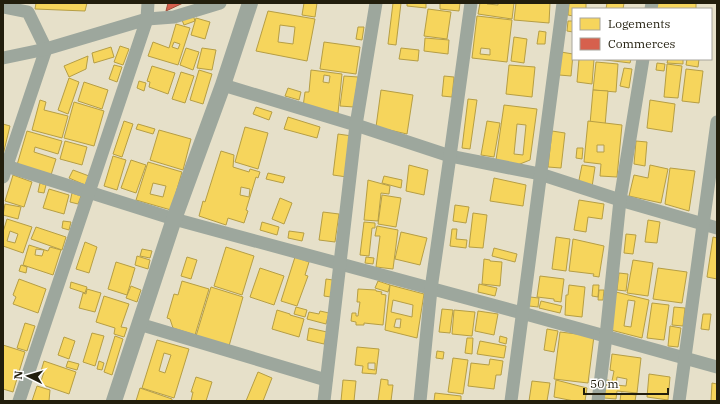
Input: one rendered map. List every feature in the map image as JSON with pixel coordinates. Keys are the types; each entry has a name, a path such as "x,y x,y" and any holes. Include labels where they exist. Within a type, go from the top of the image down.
{"street":[{"path":"18,401 147,19 148,3"},
{"path":"3,58 46,49 147,19 174,17 220,3"},
{"path":"114,401 174,219 223,86 250,3"},
{"path":"324,401 356,125 376,3"},
{"path":"420,401 431,289 470,3"},
{"path":"511,401 563,3"},
{"path":"3,7 28,12 46,49 4,169 89,192 174,219 717,367"},
{"path":"598,401 620,200 643,60"},
{"path":"223,86 356,125 450,156 540,174 620,200 717,228"},
{"path":"679,401 717,122"},
{"path":"139,324 326,380"}],"building: Logements":[{"path":"36,3 87,3 85,11 35,9"},
{"path":"304,3 317,3 315,17 302,15"},
{"path":"393,3 401,3 396,45 388,44"},
{"path":"407,3 426,3 426,8 407,6"},
{"path":"440,3 460,3 459,11 440,9"},
{"path":"480,3 498,5 498,3 514,3 512,19 478,14"},
{"path":"516,3 550,3 549,23 514,20"},
{"path":"569,3 586,3 586,8 572,8 572,16 568,15"},
{"path":"607,3 624,3 623,8 606,8"},
{"path":"655,3 696,3 696,8 655,8"},
{"path":"428,9 451,12 447,39 424,36"},
{"path":"268,11 315,19 307,61 256,51","holes":["280,25 295,27 293,44 278,42"]},
{"path":"193,15 195,21 184,25 182,20"},
{"path":"477,16 512,20 507,62 472,58","holes":["481,48 490,49 490,55 480,54"]},
{"path":"196,18 210,22 205,39 191,35"},
{"path":"568,21 572,21 572,32 567,31"},
{"path":"176,24 190,28 178,65 148,56 153,42 169,48","holes":["174,42 180,44 178,49 172,47"]},
{"path":"358,27 364,27 362,40 356,39"},
{"path":"539,31 546,32 545,44 537,44"},
{"path":"514,37 527,39 524,63 511,61"},
{"path":"425,38 449,40 448,54 424,51"},
{"path":"324,42 360,47 356,74 320,69"},
{"path":"120,46 129,49 123,65 114,62"},
{"path":"111,47 114,57 94,63 92,53"},
{"path":"186,48 199,52 193,70 180,65"},
{"path":"202,48 216,50 212,70 197,68"},
{"path":"401,48 419,50 418,61 399,59"},
{"path":"561,52 572,54 571,76 559,75"},
{"path":"88,56 86,69 69,77 64,66"},
{"path":"579,60 594,60 592,84 577,82"},
{"path":"606,60 631,60 630,63"},
{"path":"668,60 683,60 683,64 667,63"},
{"path":"687,60 699,60 698,67 686,65"},
{"path":"596,62 618,64 616,92 593,90"},
{"path":"657,63 665,64 664,71 656,70"},
{"path":"667,64 682,66 678,98 664,97"},
{"path":"114,65 122,67 117,82 109,79"},
{"path":"509,65 535,67 532,97 506,94"},
{"path":"152,66 175,73 168,94 149,87 150,82 147,81"},
{"path":"624,68 632,69 629,88 620,86"},
{"path":"686,69 703,71 699,103 682,101"},
{"path":"199,70 212,74 203,104 190,100"},
{"path":"311,70 342,74 338,113 303,107 305,92 309,92","holes":["324,75 330,76 329,83 323,82"]},
{"path":"181,72 194,76 185,103 172,99"},
{"path":"344,76 358,77 354,107 340,106"},
{"path":"444,76 454,77 452,97 442,96"},
{"path":"69,78 79,82 68,114 58,110"},
{"path":"139,81 146,83 144,91 137,88"},
{"path":"84,82 108,90 102,109 78,101"},
{"path":"288,88 301,92 299,100 285,96"},
{"path":"381,90 413,95 407,134 376,127"},
{"path":"593,90 608,91 605,126 590,124"},
{"path":"468,99 477,100 470,149 462,148"},
{"path":"40,100 46,102 44,110 68,116 62,138 32,130"},
{"path":"650,100 675,104 672,132 647,128"},
{"path":"74,102 104,111 94,146 64,138"},
{"path":"504,105 537,109 530,160 515,166 496,160","holes":["517,124 526,125 523,155 514,154"]},
{"path":"256,107 272,112 269,120 253,114"},
{"path":"288,117 320,127 317,138 284,129"},
{"path":"124,121 133,124 122,157 113,154"},
{"path":"487,121 500,123 494,157 481,155"},
{"path":"588,121 622,125 617,177 600,176 601,164 584,162","holes":["597,145 604,145 604,152 597,152"]},
{"path":"3,124 10,126 3,155"},
{"path":"138,124 155,129 153,134 136,129"},
{"path":"245,127 268,133 258,169 235,162"},
{"path":"159,130 191,139 183,170 150,160"},
{"path":"27,131 62,141 58,154 35,147 34,152 56,159 51,175 17,165"},
{"path":"552,131 565,133 561,168 548,167"},
{"path":"338,134 352,136 347,177 333,175"},
{"path":"65,141 87,147 82,165 60,159"},
{"path":"636,141 647,142 645,166 634,164"},
{"path":"577,148 583,148 582,159 576,158"},
{"path":"221,151 234,155 233,167 249,172 250,169 260,172 258,178 256,177 246,210 248,211 244,223 228,218 226,225 199,216 203,201 205,202","holes":["241,187 250,189 249,197 240,195"]},
{"path":"113,156 126,160 117,190 104,186"},
{"path":"131,160 146,165 136,193 121,188"},
{"path":"148,162 182,172 171,210 136,200","holes":["153,183 166,186 163,197 150,194"]},
{"path":"409,165 428,170 424,195 406,191"},
{"path":"582,165 595,167 592,187 578,185"},
{"path":"650,165 668,169 661,203 629,196 634,175 648,178"},
{"path":"670,168 695,171 689,211 665,204"},
{"path":"73,170 89,176 85,185 69,178"},
{"path":"268,173 285,177 283,183 266,179"},
{"path":"13,175 32,182 24,207 5,201"},
{"path":"384,176 402,180 401,188 382,183"},
{"path":"494,178 526,185 523,206 490,201"},
{"path":"368,180 390,186 389,194 381,193 378,221 364,220"},
{"path":"40,183 46,185 44,193 38,192"},
{"path":"49,189 69,195 64,214 43,208"},
{"path":"72,193 81,196 78,204 70,202"},
{"path":"382,195 401,198 396,227 378,224"},
{"path":"280,198 292,203 284,224 272,219"},
{"path":"579,200 604,204 602,219 588,217 586,232 574,230"},
{"path":"5,204 21,207 18,219 3,215"},
{"path":"455,205 469,207 466,223 453,221"},
{"path":"323,212 339,214 335,242 319,240"},
{"path":"473,213 487,215 483,248 469,247"},
{"path":"7,219 32,227 23,253 3,246 3,232","holes":["10,231 18,234 15,243 7,241"]},
{"path":"648,220 660,222 657,243 645,242"},
{"path":"63,221 71,222 69,230 62,228"},
{"path":"262,222 279,227 277,235 260,230"},
{"path":"364,222 375,223 375,228 372,228 369,256 360,255"},
{"path":"377,226 398,230 393,269 376,267 380,236 375,236"},
{"path":"36,227 66,237 62,250 31,239"},
{"path":"452,229 457,229 456,239 467,240 466,248 450,246"},
{"path":"289,231 304,233 302,241 288,238"},
{"path":"401,232 427,238 420,265 395,259"},
{"path":"626,234 636,235 633,254 624,253"},
{"path":"556,237 570,239 566,271 552,269"},
{"path":"713,237 717,238 717,279 707,277"},
{"path":"573,239 604,246 599,277 593,276 594,274 569,271"},
{"path":"85,242 97,247 89,273 76,269"},
{"path":"29,245 48,251 50,247 61,250 53,275 23,265","holes":["36,249 44,250 42,256 35,255"]},
{"path":"226,247 254,256 242,295 214,286"},
{"path":"494,248 517,254 515,262 492,256"},
{"path":"142,249 152,251 150,258 140,256"},
{"path":"137,256 150,260 148,269 135,265"},
{"path":"187,257 197,260 191,279 181,276"},
{"path":"295,257 309,262 305,275 308,276 297,306 281,301"},
{"path":"366,257 374,258 373,264 365,263"},
{"path":"484,259 502,262 500,286 482,284"},
{"path":"633,260 653,263 648,296 627,293"},
{"path":"116,262 135,268 127,295 108,289"},
{"path":"21,265 27,267 26,273 19,271"},
{"path":"260,268 284,276 274,305 250,297"},
{"path":"658,268 687,272 682,303 653,299"},
{"path":"619,273 628,274 626,291 617,290"},
{"path":"540,276 564,279 561,302 554,301 554,299 537,297"},
{"path":"19,279 46,289 38,313 13,304 16,297 13,295"},
{"path":"326,279 333,280 331,297 324,296"},
{"path":"182,281 209,289 195,335 173,328 170,319 167,318 174,294 178,295"},
{"path":"378,281 390,285 388,292 375,288"},
{"path":"71,282 87,287 85,293 70,288"},
{"path":"479,284 497,288 495,296 478,292"},
{"path":"390,285 424,294 417,338 385,330","holes":["393,300 413,305 412,317 391,312","396,319 401,319 400,328 394,327"]},
{"path":"569,285 585,287 582,317 565,315 566,295 568,295"},
{"path":"593,285 599,285 598,297 592,296"},
{"path":"131,286 141,290 137,302 126,298"},
{"path":"211,287 243,297 229,346 196,336"},
{"path":"87,289 101,293 95,312 79,308 83,293 86,294"},
{"path":"358,289 376,290 382,292 381,294 386,295 383,325 364,323 364,325 356,325 356,322 351,321 352,313 356,313 356,316 358,316 360,302 357,302"},
{"path":"599,290 604,290 603,300 598,300"},
{"path":"616,292 649,300 642,338 611,330","holes":["628,300 635,301 631,327 624,326"]},
{"path":"104,296 129,304 121,327 127,328 124,337 114,334 115,328 96,322"},
{"path":"530,297 539,298 538,307 529,306"},
{"path":"541,301 562,306 560,313 539,308"},
{"path":"652,303 669,305 664,340 647,338"},
{"path":"296,307 307,310 305,317 294,314"},
{"path":"674,307 685,308 683,326 672,325"},
{"path":"442,309 453,310 450,333 439,332"},
{"path":"277,310 304,319 299,337 272,329"},
{"path":"454,310 475,312 472,336 452,334"},
{"path":"320,311 329,313 326,324 307,319 309,312 319,314"},
{"path":"478,311 498,314 494,335 475,331"},
{"path":"703,314 711,314 709,330 701,329"},
{"path":"25,323 35,326 27,351 17,348"},
{"path":"670,326 681,328 678,347 668,346"},
{"path":"309,328 327,332 324,344 307,340"},
{"path":"547,329 558,331 554,352 544,350"},
{"path":"560,332 594,336 588,383 554,379"},
{"path":"92,333 104,336 95,366 83,362"},
{"path":"115,336 123,339 112,375 104,372"},
{"path":"500,336 507,338 506,344 499,342"},
{"path":"64,337 75,341 69,359 58,355"},
{"path":"467,338 473,338 472,354 465,353"},
{"path":"157,340 189,349 174,398 142,388","holes":["164,353 171,355 165,373 159,371"]},
{"path":"480,341 506,346 504,358 477,354"},
{"path":"3,345 25,352 13,392 3,389"},
{"path":"357,347 379,349 376,374 362,373 363,366 355,365","holes":["368,363 375,363 375,370 368,369"]},
{"path":"437,351 444,352 443,359 436,358"},
{"path":"612,354 641,358 637,393 617,391 616,399 604,398 607,380 612,381 614,371 610,370","holes":["617,377 627,379 626,386 616,385"]},
{"path":"453,358 468,360 463,394 448,392"},
{"path":"490,359 503,361 501,375 496,375 494,389 468,386 471,363 489,365"},
{"path":"44,361 76,372 69,394 40,384 44,372 41,371"},
{"path":"68,361 79,364 77,370 66,367"},
{"path":"99,361 104,363 102,370 97,369"},
{"path":"258,372 272,378 263,401 246,401"},
{"path":"649,374 670,377 668,400 647,397"},
{"path":"196,377 212,382 206,401 191,401 193,392 191,392"},
{"path":"381,379 388,380 388,385 393,385 391,401 378,401"},
{"path":"343,380 356,381 354,401 341,401"},
{"path":"556,380 587,388 585,401 574,401 554,397"},
{"path":"532,381 550,383 547,401 529,401"},
{"path":"712,383 717,384 717,401 711,401"},
{"path":"37,386 50,390 49,401 32,401"},
{"path":"140,388 172,399 172,401 136,401"},
{"path":"435,393 461,396 461,401 434,401"},
{"path":"621,393 636,395 635,401 620,401"}],"building: Commerces":[{"path":"168,3 183,3 166,11"}]}
